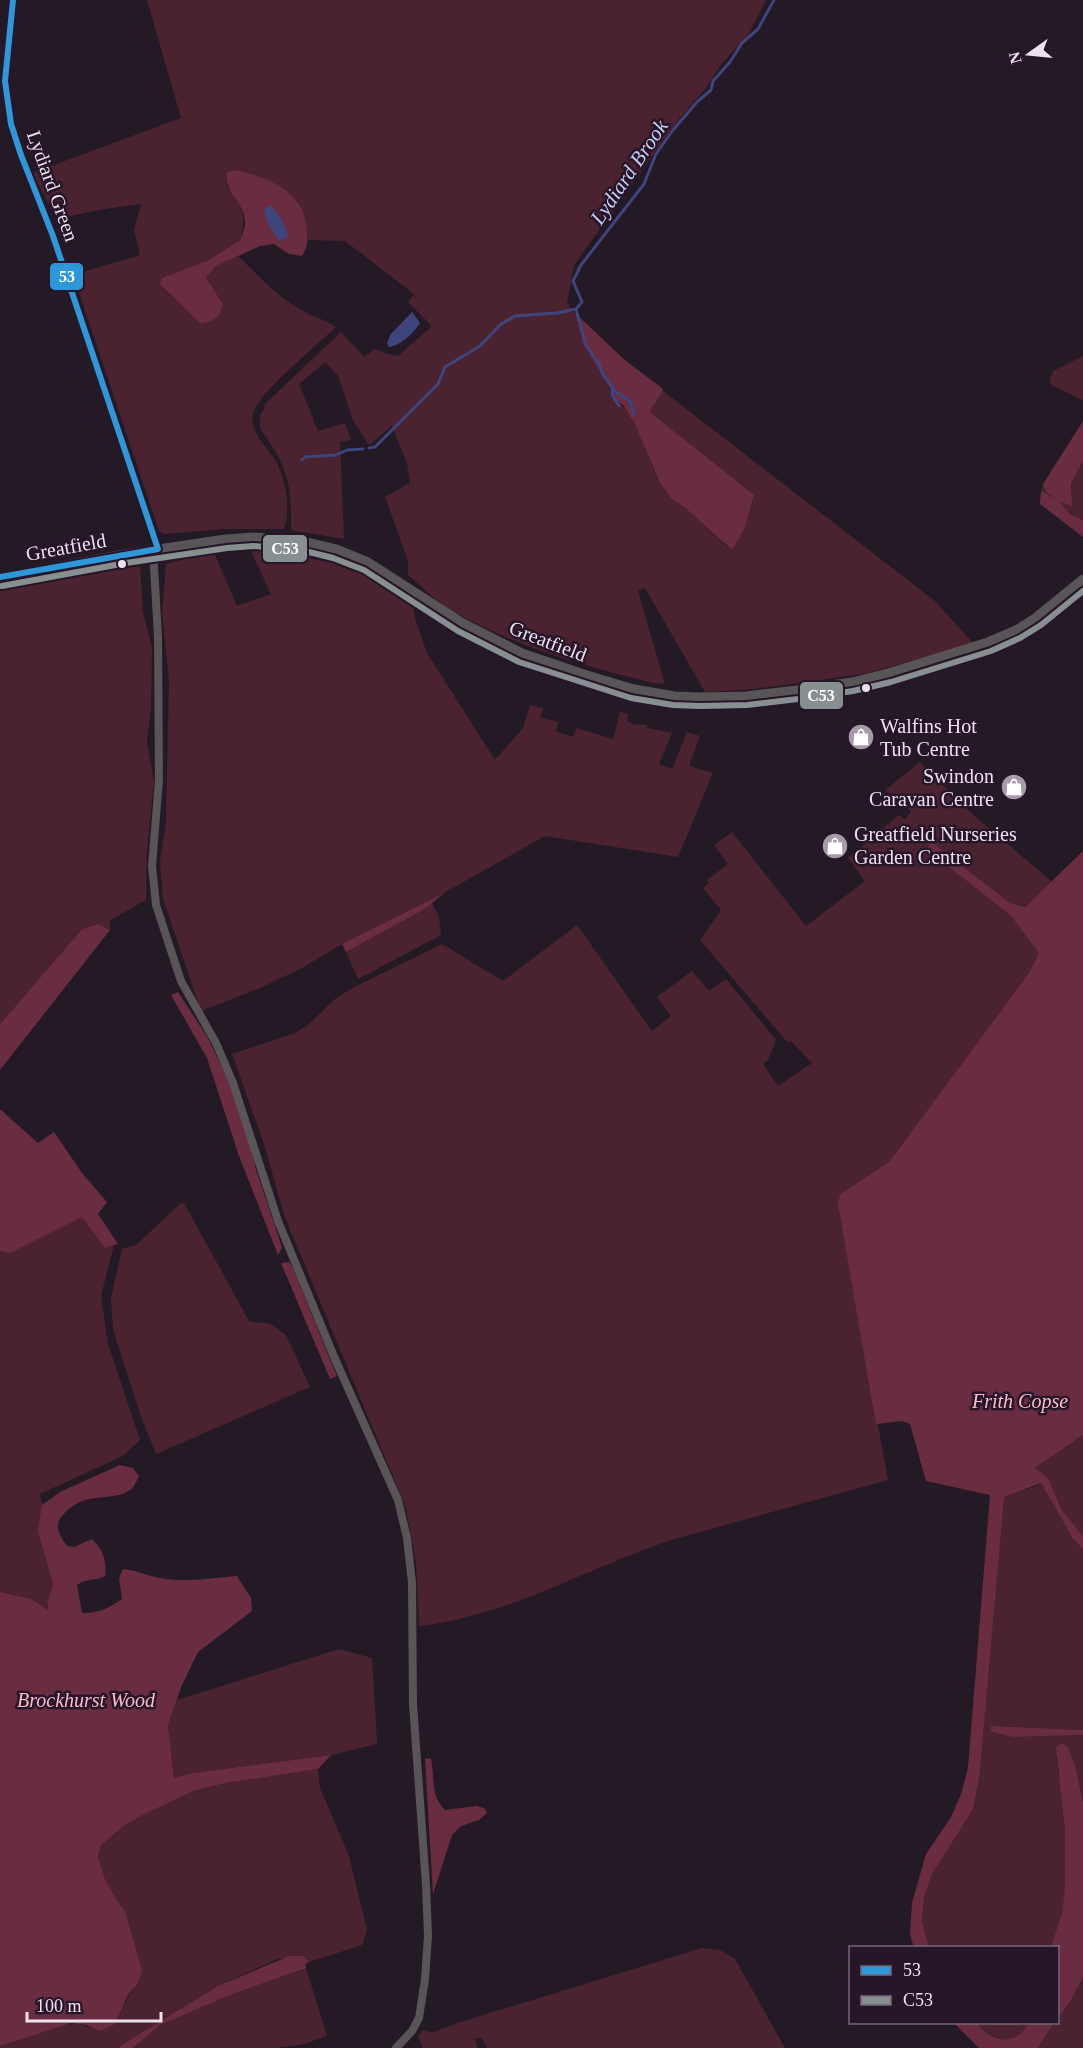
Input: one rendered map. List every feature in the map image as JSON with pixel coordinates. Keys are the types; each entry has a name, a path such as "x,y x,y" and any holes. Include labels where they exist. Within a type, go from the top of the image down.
{"street":[{"name":"Lydiard Green","path":"13,0 5,81 11,124 53,236 155,550"},
{"name":"Greatfield","path":"0,577 155,550 253,537 295,540 325,546 368,562 463,623 522,653 622,686 690,697 746,696 797,690 852,682 888,673 988,642 1016,630 1035,618 1083,579"},
{"path":"155,550 159,780 153,866 156,905 181,981 216,1043 229,1074 278,1221 335,1359 396,1496 407,1538 412,1583 413,1704 428,1936 419,2018 412,2031 396,2048"}],"shaded area":[{"path":"147,0 766,0 749,33 678,120 574,265 567,303 578,319 586,349 615,401 623,406 636,426 661,484 673,498 731,550 745,528 754,496 651,413 650,411 663,391 935,601 973,643 869,673 754,689 705,692 645,588 638,591 665,684 652,683 575,662 524,645 475,623 445,606 408,575 408,561 385,497 410,483 407,463 392,426 369,445 353,420 338,376 325,362 299,384 318,431 345,423 351,440 340,442 344,539 291,530 291,500 283,466 261,430 260,418 264,405 341,332 364,357 375,349 394,356 399,355 431,327 408,302 414,294 345,241 308,240 306,220 225,183 242,210 240,240 209,260 162,278 209,282 206,277 216,266 238,256 266,284 290,303 336,327 277,382 253,413 253,426 280,469 285,486 287,513 284,529 223,529 164,534 159,531 73,275 140,255 134,230 141,204 57,219 32,173 181,118"},
{"path":"1083,356 1083,400 1051,385 1050,379 1053,371"},
{"path":"1083,461 1083,520 1071,515 1060,502 1041,491 1043,484 1046,492 1072,495 1071,484"},
{"path":"249,547 338,564 386,585 411,599 427,653 495,760 523,728 530,705 543,708 540,717 558,722 556,731 573,737 577,728 613,739 620,712 628,714 627,721 631,724 647,725 647,728 672,733 659,764 672,769 687,732 700,736 689,766 713,773 678,857 545,836 444,893 342,944 302,968 258,989 201,1011 163,899 160,861 166,821 169,680 162,613 166,564 213,550 237,606 271,594"},
{"path":"140,564 143,612 152,647 151,709 147,742 154,782 147,851 146,900 110,920 110,930 98,924 82,929 0,1024 0,588"},
{"path":"920,762 970,812 1052,882 1025,907 1010,903 930,842 927,850 1010,915 1039,953 1029,973 889,1162 840,1194 838,1204 888,1480 671,1540 516,1602 452,1621 419,1626 416,1562 406,1508 284,1215 264,1144 232,1054 306,1027 335,999 352,988 442,944 503,981 577,925 652,1031 671,1016 657,997 692,971 709,991 726,979 776,1040 768,1060 763,1064 778,1086 812,1063 791,1041 788,1043 700,940 721,910 703,888 709,883 707,880 728,864 714,845 732,832 806,926 865,881 848,858 899,815 905,820 911,811 885,790"},
{"path":"432,903 439,917 441,935 358,979 346,952"},
{"path":"181,1203 184,1203 249,1321 271,1324 286,1335 310,1387 156,1454 140,1414 113,1329 111,1298 122,1249 136,1245"},
{"path":"82,1216 105,1247 114,1245 101,1296 108,1344 140,1440 123,1456 40,1494 79,1613 48,1611 31,1599 0,1592 0,1251 10,1253"},
{"path":"1083,1435 1083,1536 1062,1510 1048,1478 1035,1468"},
{"path":"1041,1483 1073,1539 1083,1549 1083,1730 990,1726 993,1732 1012,1737 1083,1735 1083,1802 1076,1769 1056,1757 1062,1794 1066,1854 1063,1912 1051,1946 929,1946 922,1921 924,1899 932,1874 949,1846 980,1771 1003,1497"},
{"path":"339,1649 372,1658 377,1744 331,1755 193,1773 174,1778 168,1725 177,1700"},
{"path":"318,1769 320,1788 349,1856 367,1930 362,1945 309,1962 303,1956 277,1959 218,1986 119,2048 0,2048 0,2046 21,2038 59,2026 71,2024 91,2028 115,2024 129,1995 138,1983 125,1911 105,1879 98,1857 101,1845 125,1825 193,1791 226,1783"},
{"path":"702,1948 720,1950 735,1959 785,2048 487,2048 482,2038 475,2039 478,2048 423,2048 418,2036 423,2030 432,2033 457,2023"},
{"path":"306,1968 327,2036 301,2045 275,2048 133,2048 160,2025 233,1994"},
{"path":"1083,1977 1083,2048 1038,2048 1053,2024 1059,2024 1059,2017 1070,2002"},
{"path":"978,2024 1028,2024 1017,2036 1003,2040 983,2030"}],"green space":[{"path":"236,170 272,182 292,196 304,216 307,233 306,246 302,256 289,254 274,244 260,246 216,266 206,277 223,305 215,318 209,322 200,323 160,284 162,278 209,260 240,240 245,225 244,214 227,180 227,172"},
{"path":"575,313 626,361 662,388 663,391 650,411 651,413 754,495 745,528 732,550 672,499 660,483 635,424 623,405 613,399 610,389 583,343"},
{"path":"1083,421 1083,461 1071,484 1072,506 1060,502 1071,515 1083,520 1083,537 1040,504 1041,491 1058,500 1046,492 1043,484"},
{"name":"Frith Copse","path":"930,841 1010,903 1025,907 1083,851 1083,1435 1035,1468 1048,1478 1062,1510 1083,1536 1083,1549 1073,1539 1041,1483 1004,1497 980,1771 973,1809 932,1874 924,1898 922,1921 929,1946 913,1946 910,1934 912,1903 926,1854 951,1817 961,1794 968,1768 990,1495 926,1481 910,1424 902,1421 876,1424 838,1204 840,1194 889,1162 1029,973 1039,953 1010,915 927,850"},
{"path":"444,893 425,909 346,952 342,944"},
{"path":"98,924 110,930 0,1070 0,1024 82,929"},
{"path":"178,992 208,1038 226,1076 248,1134 256,1170 280,1241 282,1248 278,1255 239,1156 207,1058 171,995"},
{"path":"0,1109 38,1143 54,1132 82,1173 107,1202 98,1214 118,1244 105,1248 82,1217 10,1253 0,1251"},
{"path":"289,1262 337,1376 330,1379 281,1263"},
{"name":"Brockhurst Wood","path":"120,1465 133,1468 139,1476 132,1488 116,1496 80,1502 59,1519 60,1534 67,1546 74,1547 92,1539 105,1560 105,1576 77,1585 82,1613 103,1610 122,1599 119,1578 123,1569 174,1580 237,1576 251,1598 252,1611 198,1652 182,1685 168,1725 174,1778 193,1773 331,1755 318,1769 226,1783 193,1791 125,1825 101,1845 98,1857 105,1879 125,1911 142,1970 138,1983 128,1995 115,2024 101,2031 86,2025 71,2023 0,2046 0,1592 31,1599 48,1610 53,1584 38,1531 42,1505 60,1492"},
{"path":"990,1726 1083,1730 1083,1735 1012,1737 992,1732"},
{"path":"1061,1743 1068,1747 1076,1769 1083,1802 1083,1977 1070,2002 1059,2017 1059,1946 1051,1946 1062,1913 1065,1889 1065,1830 1056,1748"},
{"path":"425,1758 431,1759 435,1793 445,1810 477,1806 484,1808 487,1813 479,1820 461,1826 452,1835 433,1894"},
{"path":"289,1956 303,1956 309,1962 305,1964 306,1968 233,1994 160,2025 133,2048 119,2048 218,1986"},
{"path":"955,2024 978,2024 990,2035 1003,2040 1017,2036 1028,2024 1053,2024 1038,2048 979,2048"}],"water":[{"path":"270,205 279,215 288,236 280,241 265,214 264,209"},
{"path":"412,312 420,323 406,338 389,347 387,344 390,335"}],"waterway":[{"name":"Lydiard Brook","path":"634,414 630,401 616,392 603,375 599,364 586,345 576,309 582,302 573,281 581,265 644,184 656,154 673,130 697,102 711,90 713,81 730,62 742,43 758,29 774,0"},
{"name":"Lydiard Brook","path":"369,448 375,447 438,384 445,367 480,346 501,324 515,316 557,313 576,309"},
{"path":"613,388 612,395 619,406"},
{"name":"Lydiard Brook","path":"302,460 305,457 336,455 347,450 363,449"}],"transit line":[{"name":"53","path":"13,0 5,81 11,124 53,236 158,549"},
{"name":"C53","path":"2,586 126,563 227,548 253,546 301,550 333,558 364,570 458,631 519,662 631,698 673,705 700,706 747,705 798,699 853,691 891,682 991,651 1020,638 1041,625 1083,591"},
{"name":"53","path":"0,577 158,549"}],"place":[{"name":"Walfins Hot Tub Centre","path":"861,737"},
{"name":"Swindon Caravan Centre","path":"1014,787"},
{"name":"Greatfield Nurseries Garden Centre","path":"835,846"}]}
